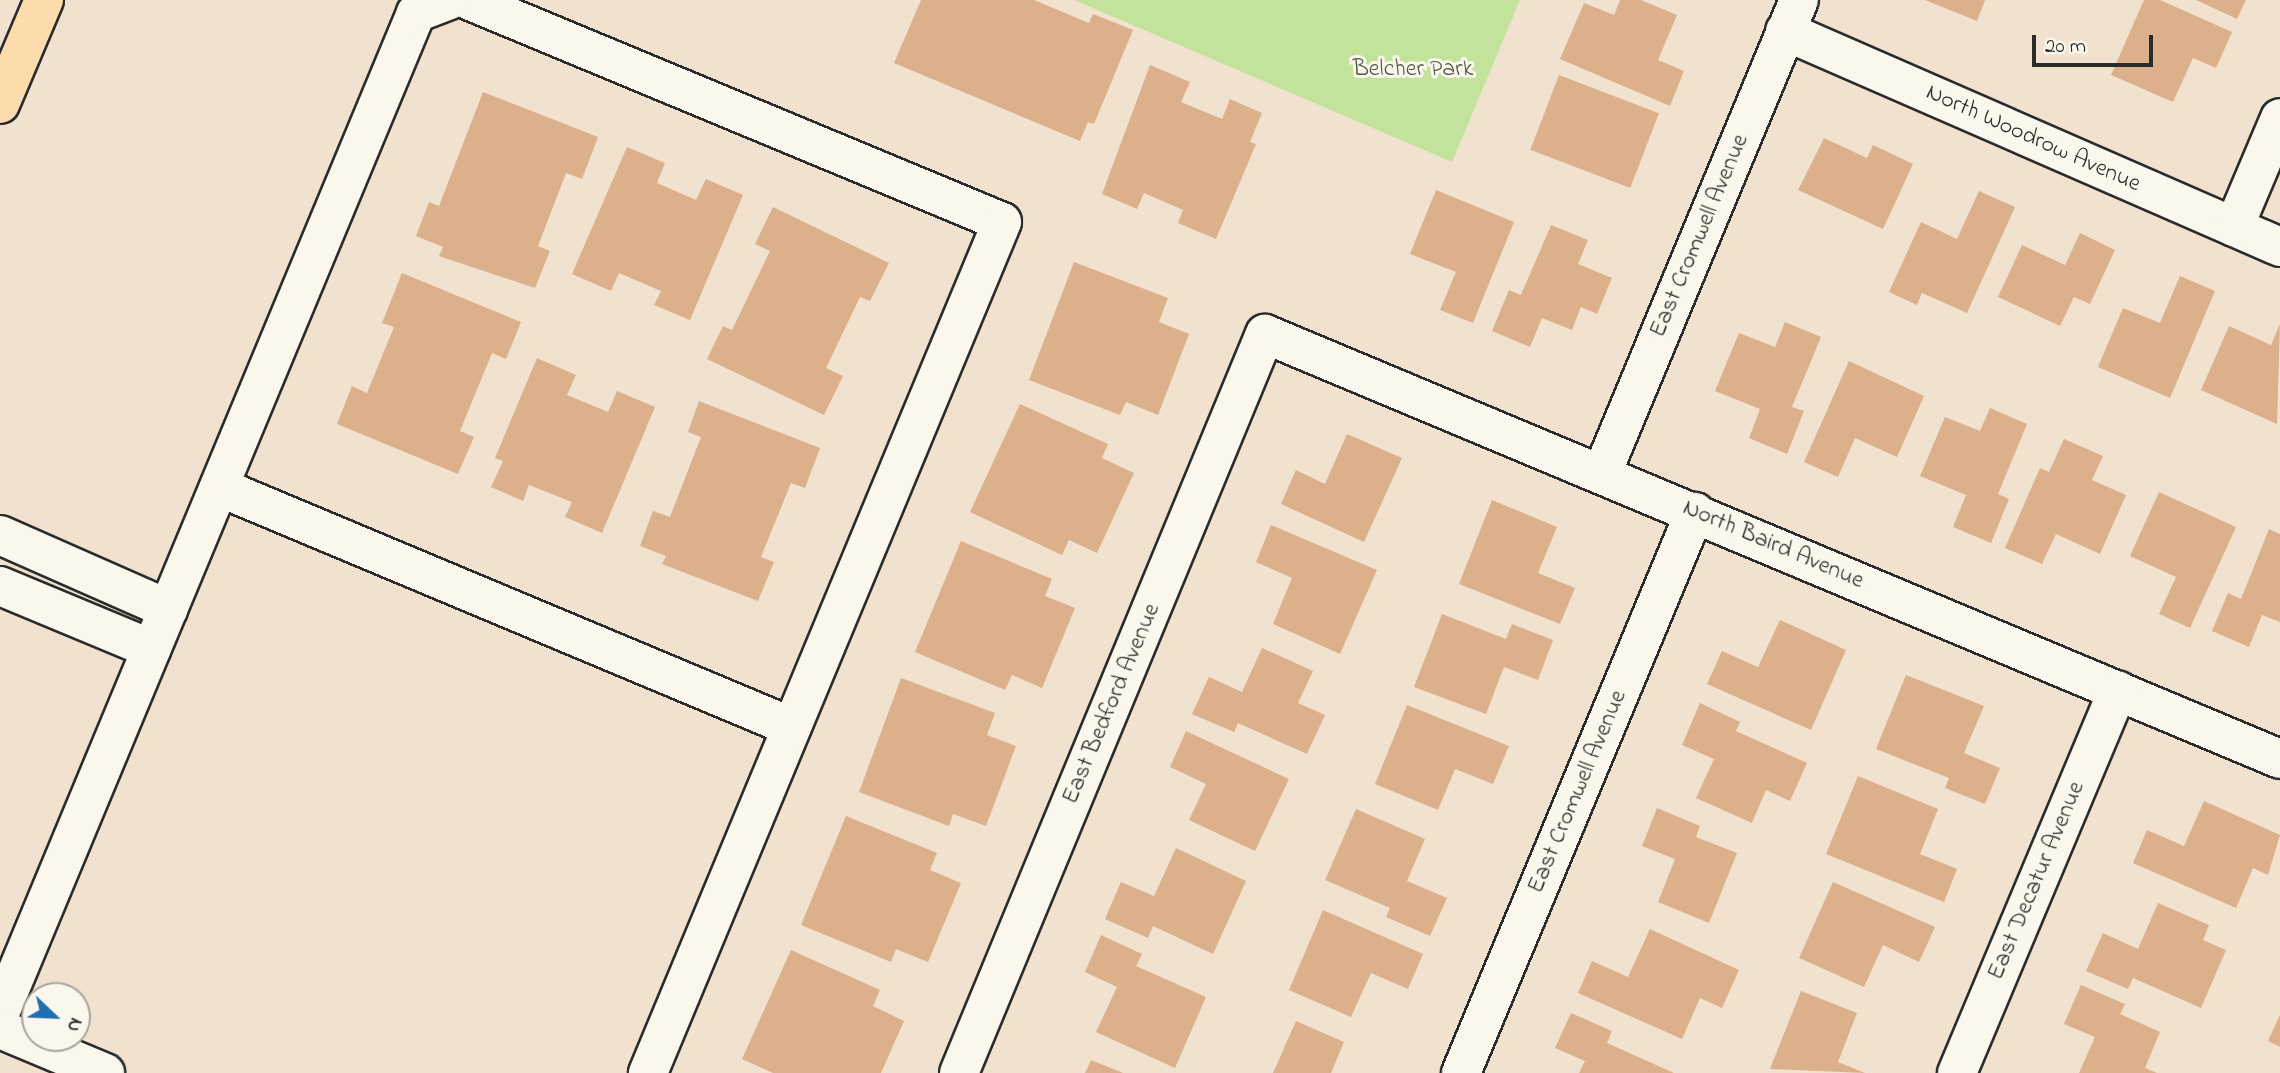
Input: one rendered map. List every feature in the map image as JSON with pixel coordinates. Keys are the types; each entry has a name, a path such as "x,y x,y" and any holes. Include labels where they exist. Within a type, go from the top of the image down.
{"main road":[{"path":"0,104 44,0"}],"street":[{"path":"468,0 1002,222 648,1073"},
{"path":"0,1013 417,4"},
{"name":"North Woodrow Avenue","path":"1792,16 2280,247"},
{"name":"East Cromwell Avenue","path":"1602,473 1792,16"},
{"path":"2234,227 2280,118"},
{"name":"North Baird Avenue","path":"1265,334 1695,512 2280,760"},
{"name":"East Bedford Avenue","path":"959,1073 1265,334"},
{"path":"219,487 792,727"},
{"name":"East Cromwell Avenue","path":"1461,1073 1695,512"},
{"path":"0,535 168,609"},
{"path":"0,586 151,649"},
{"name":"East Decatur Avenue","path":"1957,1073 2118,690"},
{"path":"0,1029 105,1073"}],"green space":[{"name":"Belcher Park","path":"1074,0 1520,0 1452,162"}],"building":[{"path":"921,0 1034,0 1089,23 1093,14 1133,30 1094,124 1088,122 1080,141 894,63"},
{"path":"1620,0 1641,0 1677,15 1658,60 1684,71 1670,106 1560,59 1584,3 1614,15"},
{"path":"1925,0 1985,0 1977,21"},
{"path":"2144,0 2160,0 2232,32 2216,68 2193,58 2173,102 2111,75"},
{"path":"2196,0 2246,0 2237,19"},
{"path":"1150,65 1190,82 1181,102 1222,119 1230,99 1262,113 1250,142 1256,144 1216,239 1178,223 1183,210 1144,193 1137,209 1102,194"},
{"path":"1559,75 1659,113 1630,188 1530,150"},
{"path":"483,92 598,137 582,179 566,173 538,246 550,251 535,288 439,256 443,247 416,236 429,202 439,206"},
{"path":"1824,138 1867,158 1873,145 1913,164 1883,229 1798,190"},
{"path":"627,147 665,163 657,183 696,200 706,179 743,195 690,320 654,305 661,291 619,273 611,291 572,274"},
{"path":"1436,190 1514,222 1473,323 1440,310 1456,272 1410,254"},
{"path":"1979,191 2015,207 1967,313 1922,293 1917,305 1889,292 1921,222 1957,239"},
{"path":"773,207 889,263 870,301 860,297 826,368 843,376 824,415 707,359 723,326 732,330 770,251 755,244"},
{"path":"1551,225 1588,240 1578,264 1612,278 1597,314 1581,307 1572,330 1542,318 1530,347 1492,331 1509,290 1521,295"},
{"path":"2080,233 2115,250 2090,304 2074,297 2060,326 1998,297 2022,245 2065,265"},
{"path":"1074,262 1168,298 1159,322 1189,334 1158,415 1126,402 1120,415 1029,380"},
{"path":"402,273 521,322 506,359 492,353 460,431 474,437 458,474 337,424 352,386 367,393 394,327 382,323"},
{"path":"2180,276 2215,291 2170,398 2098,367 2123,308 2160,323"},
{"path":"1785,322 1821,337 1792,407 1804,411 1787,454 1749,438 1760,409 1715,391 1739,333 1775,347"},
{"path":"2280,324 2277,424 2201,390 2229,326 2271,345"},
{"path":"537,358 576,375 567,395 608,412 617,391 655,407 602,533 565,517 572,502 529,485 523,501 491,487 503,461 495,458"},
{"path":"1849,361 1924,396 1897,457 1855,438 1838,477 1804,462"},
{"path":"699,401 820,448 805,488 791,483 761,557 774,562 758,601 662,564 666,556 640,546 653,511 670,517 701,437 688,432"},
{"path":"1020,404 1108,444 1102,458 1134,473 1097,553 1069,540 1062,555 970,512"},
{"path":"1990,408 2027,424 1998,494 2009,499 1991,543 1953,527 1966,495 1920,476 1945,417 1980,431"},
{"path":"1347,434 1402,458 1364,542 1281,504 1296,470 1325,484"},
{"path":"2064,439 2103,456 2092,480 2126,495 2100,554 2056,534 2042,564 2005,548 2040,468 2049,472"},
{"path":"2159,492 2236,527 2190,628 2159,614 2176,577 2130,556"},
{"path":"1492,500 1557,527 1538,573 1575,588 1560,624 1459,584"},
{"path":"1271,525 1377,570 1340,654 1273,624 1292,578 1256,562"},
{"path":"2269,529 2280,534 2280,622 2262,615 2249,647 2212,631 2228,593 2241,599"},
{"path":"961,541 1052,579 1045,596 1075,608 1042,688 1012,675 1005,690 915,652"},
{"path":"1442,614 1506,639 1512,624 1553,640 1538,680 1504,667 1486,714 1414,687"},
{"path":"1780,620 1846,650 1811,730 1707,684 1722,651 1758,667"},
{"path":"1262,648 1313,671 1298,703 1325,715 1307,754 1238,723 1234,732 1192,714 1209,677 1242,692"},
{"path":"1906,675 1984,706 1964,753 2000,768 1985,804 1945,788 1949,778 1876,749"},
{"path":"901,678 995,713 987,735 1016,746 986,826 953,814 949,826 859,792"},
{"path":"1700,703 1740,722 1736,731 1807,763 1790,801 1766,790 1752,823 1696,798 1714,759 1682,745"},
{"path":"1407,705 1509,746 1493,784 1455,769 1438,810 1375,784"},
{"path":"1186,731 1289,779 1255,851 1189,820 1206,784 1170,767"},
{"path":"1858,776 1938,809 1920,854 1957,869 1944,902 1826,854"},
{"path":"2204,801 2280,835 2268,875 2253,868 2236,908 2133,863 2147,830 2184,846"},
{"path":"1657,808 1700,826 1696,837 1737,853 1709,923 1658,902 1675,859 1642,846"},
{"path":"1356,809 1425,839 1407,881 1447,898 1430,936 1386,917 1390,908 1325,880"},
{"path":"846,816 937,853 930,870 961,883 928,962 896,949 891,962 801,925"},
{"path":"1176,848 1246,881 1213,954 1153,926 1148,938 1105,919 1121,882 1154,896"},
{"path":"1833,882 1935,927 1919,962 1883,945 1864,987 1799,958"},
{"path":"2158,903 2209,925 2203,940 2226,950 2201,1008 2133,978 2128,989 2086,971 2103,933 2138,949"},
{"path":"1323,910 1423,954 1408,989 1371,973 1351,1017 1289,990"},
{"path":"1650,929 1739,970 1722,1008 1700,998 1682,1039 1578,993 1592,961 1628,977"},
{"path":"1101,935 1142,954 1136,966 1206,997 1175,1068 1096,1032 1117,987 1085,972"},
{"path":"791,950 880,990 873,1006 904,1021 881,1073 773,1073 742,1059"},
{"path":"2081,985 2125,1004 2120,1014 2160,1032 2145,1068 2157,1073 2079,1073 2095,1037 2064,1024"},
{"path":"1801,991 1857,1013 1838,1062 1865,1073 1770,1069"},
{"path":"1571,1013 1612,1031 1607,1043 1674,1073 1579,1073 1585,1061 1555,1048"},
{"path":"2280,1015 2280,1047 2268,1041"},
{"path":"1296,1021 1344,1042 1331,1073 1273,1073"},
{"path":"1091,1060 1123,1073 1085,1073"}]}
